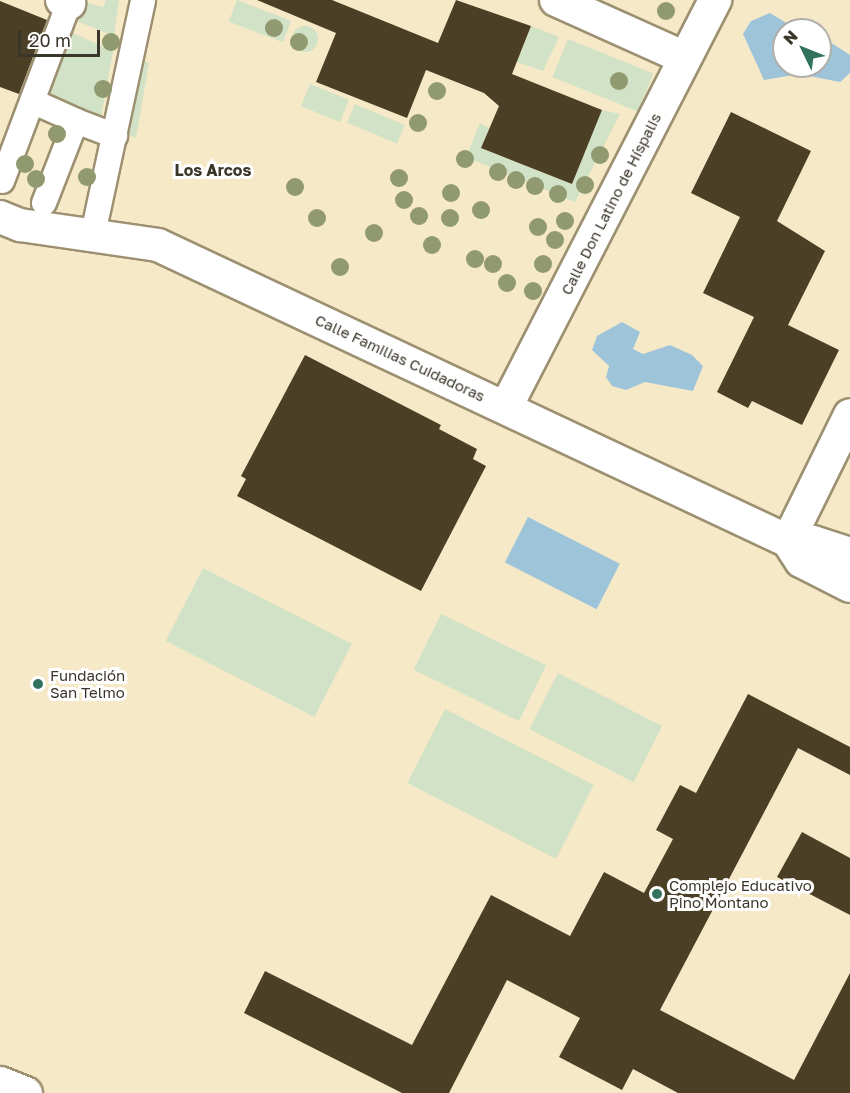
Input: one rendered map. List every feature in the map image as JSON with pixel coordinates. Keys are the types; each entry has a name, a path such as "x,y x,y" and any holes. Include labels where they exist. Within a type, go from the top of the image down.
{"main road":[{"path":"0,1083 25,1093"}],"street":[{"path":"96,220 143,0"},
{"path":"556,0 685,58"},
{"name":"Calle Don Latino de Híspalis","path":"506,407 715,0"},
{"path":"2,181 65,1"},
{"path":"43,106 115,136"},
{"path":"44,203 76,121"},
{"name":"Calle Familias Cuidadoras","path":"0,217 20,225 158,245 788,541 850,554"},
{"path":"788,541 850,415"},
{"name":"Calle Familias Cuidadoras","path":"788,541 801,561 850,586"}],"green space":[{"path":"77,0 103,7 106,0 119,0 114,36 69,18"},
{"path":"237,0 291,21 283,42 229,21"},
{"path":"305,26 314,30 318,39 314,48 305,52 296,48 292,39 296,30"},
{"path":"531,26 559,37 543,71 508,59 521,53"},
{"path":"59,27 113,51 100,123 33,97"},
{"path":"568,39 653,73 638,111 553,77"},
{"path":"142,61 149,63 136,138 111,128"},
{"path":"310,84 349,100 340,122 301,106"},
{"path":"355,104 405,125 397,144 347,122"},
{"path":"602,110 620,114 575,202 466,157 480,123 489,128 482,148 572,184"},
{"path":"203,568 352,644 315,717 166,641"},
{"path":"441,614 546,665 519,721 414,670"},
{"path":"558,673 662,726 634,782 529,729"},
{"path":"445,709 594,785 556,859 407,783"}],"water":[{"path":"770,13 778,18 772,18 772,78 776,78 764,80 743,34 751,21"},
{"path":"832,43 850,55 850,73 840,82 820,78 832,78"},
{"path":"622,322 640,332 633,349 643,354 670,345 692,355 703,366 693,391 645,382 626,390 612,386 606,377 609,366 592,350 597,336"},
{"path":"528,517 620,564 597,609 505,562"}],"building":[{"path":"257,0 332,0 438,43 456,0 531,26 512,74 602,110 572,184 481,148 499,106 484,93 426,70 407,118 316,82 336,33"},
{"path":"0,1 47,20 19,94 0,87"},
{"path":"731,112 811,151 777,221 825,251 788,325 839,350 802,425 752,401 748,408 717,392 754,317 703,293 740,217 691,193"},
{"path":"305,355 441,425 439,429 477,449 473,459 486,466 421,591 237,496 246,479 241,476"},
{"name":"Complejo Educativo Pino Montano","path":"748,694 850,747 850,775 798,748 660,1010 794,1080 850,973 850,1093 678,1093 633,1069 622,1090 559,1057 580,1018 507,980 449,1093 402,1093 244,1013 265,971 412,1045 491,895 570,936 604,872 644,893 673,839 656,830 680,785 696,793"},
{"path":"802,832 850,858 850,915 777,877"}],"place":[{"name":"Fundación San Telmo","path":"38,684"},
{"name":"Complejo Educativo Pino Montano","path":"657,894"}],"district":[{"name":"Los Arcos","path":"213,170"}]}
